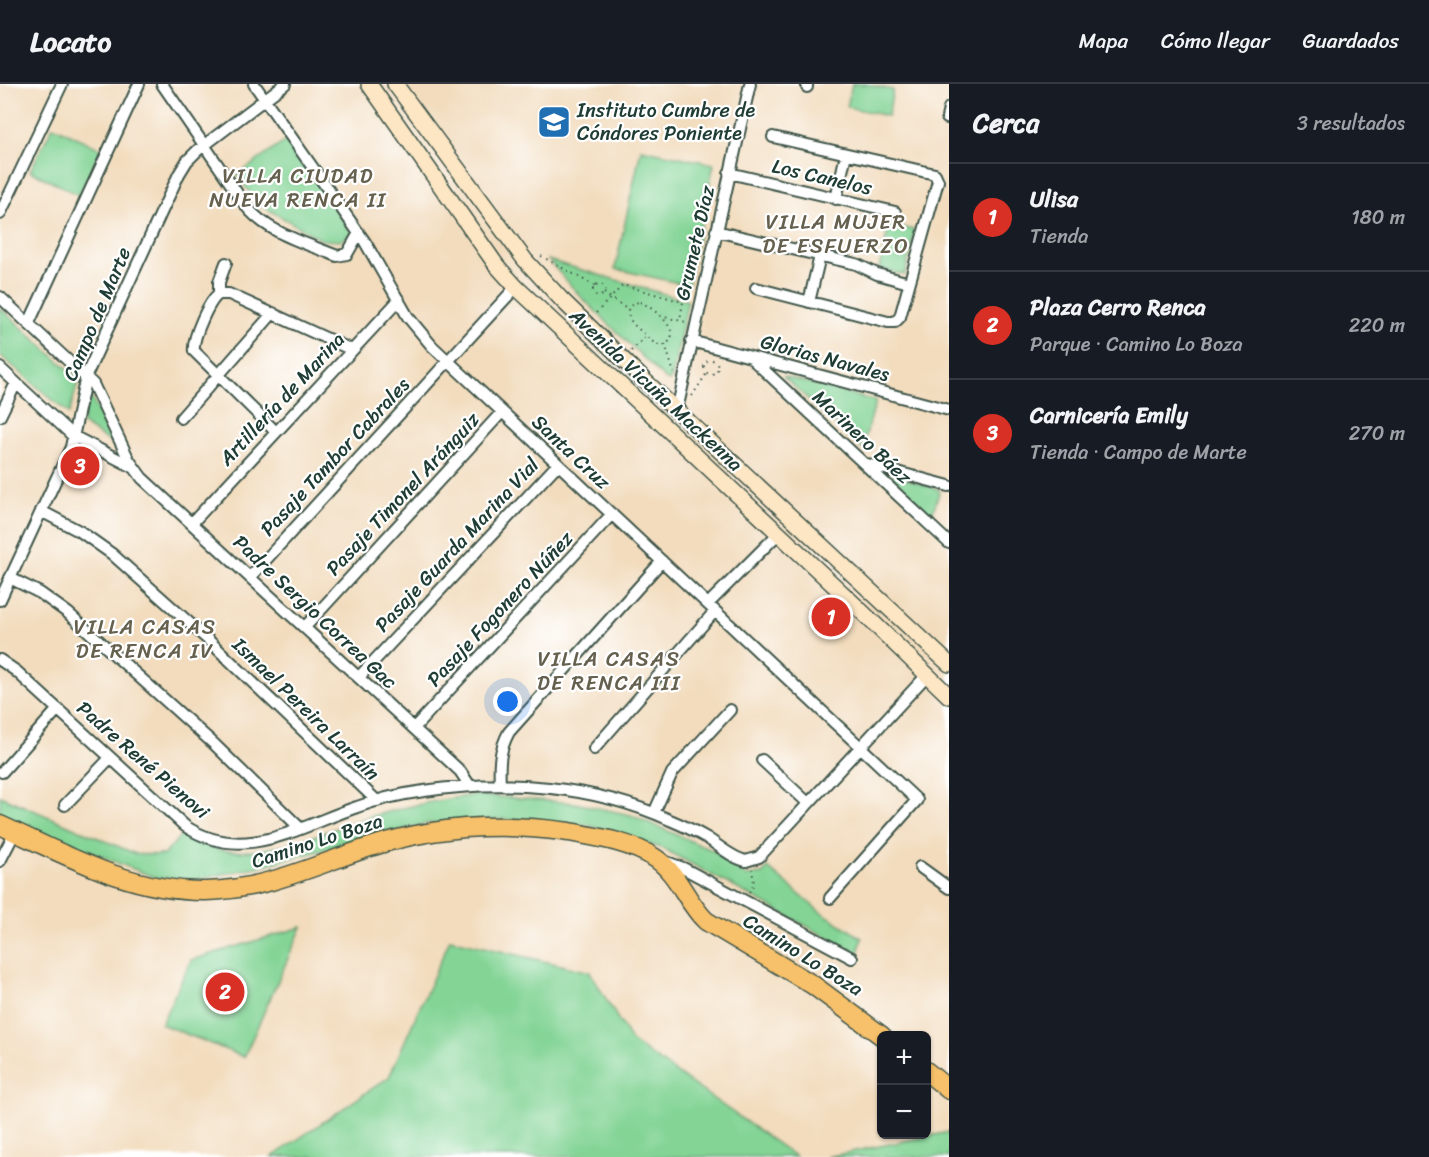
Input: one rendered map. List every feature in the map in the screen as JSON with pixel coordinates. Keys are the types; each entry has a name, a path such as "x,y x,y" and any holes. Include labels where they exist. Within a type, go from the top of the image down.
{"main road":[{"name":"Camino Lo Boza","path":"8,829 89,866 129,880 166,888 203,891 255,886 290,877 390,841 413,835 463,828 514,826 614,841 655,858 671,873 694,908 706,921 813,985 877,1031"},
{"path":"931,1074 949,1090"}],"street":[{"path":"0,214 62,84"},
{"path":"28,322 139,84"},
{"path":"162,84 246,206 263,223 337,256 347,254 359,233"},
{"name":"Santa Cruz","path":"254,84 359,233 420,332 447,361 917,800 830,898"},
{"name":"Campo de Marte","path":"0,600 71,447 86,376 179,174 192,155 285,84"},
{"name":"Avenida Vicuña Mackenna","path":"369,84 497,266 516,287 949,696"},
{"name":"Avenida Vicuña Mackenna","path":"395,84 525,260 585,323 949,664"},
{"name":"Grumete Díaz","path":"677,410 716,231 735,175 750,84"},
{"path":"756,288 892,322 900,317 939,181 937,176 772,137"},
{"path":"836,199 846,154"},
{"name":"Los Canelos","path":"735,175 895,212"},
{"path":"716,231 856,264 877,274 909,283"},
{"path":"809,302 820,256"},
{"path":"219,294 219,282 226,263"},
{"name":"Pasaje Tambor Cabrales","path":"250,577 516,287"},
{"path":"276,432 196,353 193,344 212,300 219,294 229,294 352,350"},
{"name":"Padre Sergio Correa Gac","path":"0,297 86,376 97,391 133,467 460,771 470,786"},
{"name":"Artillería de Marina","path":"192,523 399,300"},
{"path":"181,418 273,313"},
{"name":"Glorias Navales","path":"691,341 949,410"},
{"name":"Marinero Báez","path":"750,357 949,543"},
{"name":"Padre Sergio Correa Gac","path":"0,368 73,436 133,467"},
{"path":"0,416 16,383"},
{"name":"Pasaje Timonel Aránguiz","path":"305,627 502,412"},
{"name":"Pasaje Guarda Marina Vial","path":"359,677 558,464"},
{"path":"864,464 949,486"},
{"name":"Ismael Pereira Larraín","path":"41,511 81,532 112,554 205,637 377,801"},
{"name":"Pasaje Fogonero Núñez","path":"414,728 612,514"},
{"path":"594,749 711,608 778,534"},
{"path":"500,785 499,762 504,741 509,732 662,561"},
{"path":"10,578 40,593 68,613 214,744 300,828"},
{"path":"857,607 872,592"},
{"name":"Padre René Pienovi","path":"0,660 16,671 185,826 203,837 224,843 244,844 264,840 377,801 423,791 470,786 527,785 581,792 654,813 704,837 741,860 751,861"},
{"path":"751,861 759,857 927,675"},
{"path":"2,772 58,709"},
{"path":"654,813 672,773 730,710"},
{"path":"65,805 110,758"},
{"path":"762,760 808,803"},
{"path":"0,861 8,829"},
{"name":"Camino Lo Boza","path":"655,858 683,868 852,958"},
{"path":"920,867 949,888"}],"path":[{"path":"525,260 535,252 595,286 602,285 605,288 604,293"},
{"path":"585,323 623,285 683,302 680,320"},
{"path":"595,286 593,290 595,294 600,296 604,293"},
{"path":"604,293 628,310"},
{"path":"640,302 646,304 659,316 672,334 670,341 665,344 655,344 646,336 631,322 628,310 634,303 640,302"},
{"path":"659,316 695,324"},
{"path":"622,359 646,336"},
{"path":"665,344 680,393 693,397 707,373"},
{"path":"710,360 716,362 717,371 707,373 704,367 706,362 710,360"},
{"path":"743,900 753,884 751,861"}],"green space":[{"path":"852,84 866,84 893,90 888,116 847,107"},
{"path":"53,126 101,149 79,195 30,171"},
{"path":"287,140 352,233 340,241 322,240 258,204 237,175"},
{"path":"641,149 714,164 688,285 615,269"},
{"path":"889,225 915,230 905,275 879,269"},
{"path":"548,260 688,301 672,377 669,381 580,296"},
{"path":"0,308 79,379 69,414 0,355"},
{"path":"783,376 876,401 862,449"},
{"path":"89,394 118,447 82,424"},
{"path":"888,473 940,490 932,515"},
{"path":"475,795 574,803 631,815 714,851 747,876 762,874 768,868 818,910 862,938 858,954 664,849 588,825 502,819 429,823 257,867 199,879 156,878 0,816 0,796 136,854 164,855 183,833 218,849 248,851 266,849 388,812"},
{"path":"302,927 244,1057 161,1024 191,960"},
{"path":"450,939 590,972 631,1041 796,1157 272,1157 389,1077"},
{"path":"949,1132 949,1157 826,1157 915,1139 931,1139 931,1136"}],"place":[{"name":"Instituto Cumbre de Cóndores Poniente","path":"554,122"},
{"name":"Carnicería Emily","path":"80,466"},
{"name":"Ulisa","path":"831,617"},
{"name":"Plaza Cerro Renca","path":"225,992"}],"district":[{"name":"VILLA CIUDAD NUEVA RENCA II","path":"298,188"},
{"name":"VILLA MUJER DE ESFUERZO","path":"836,234"},
{"name":"VILLA CASAS DE RENCA IV","path":"145,639"},
{"name":"VILLA CASAS DE RENCA III","path":"609,671"}]}
